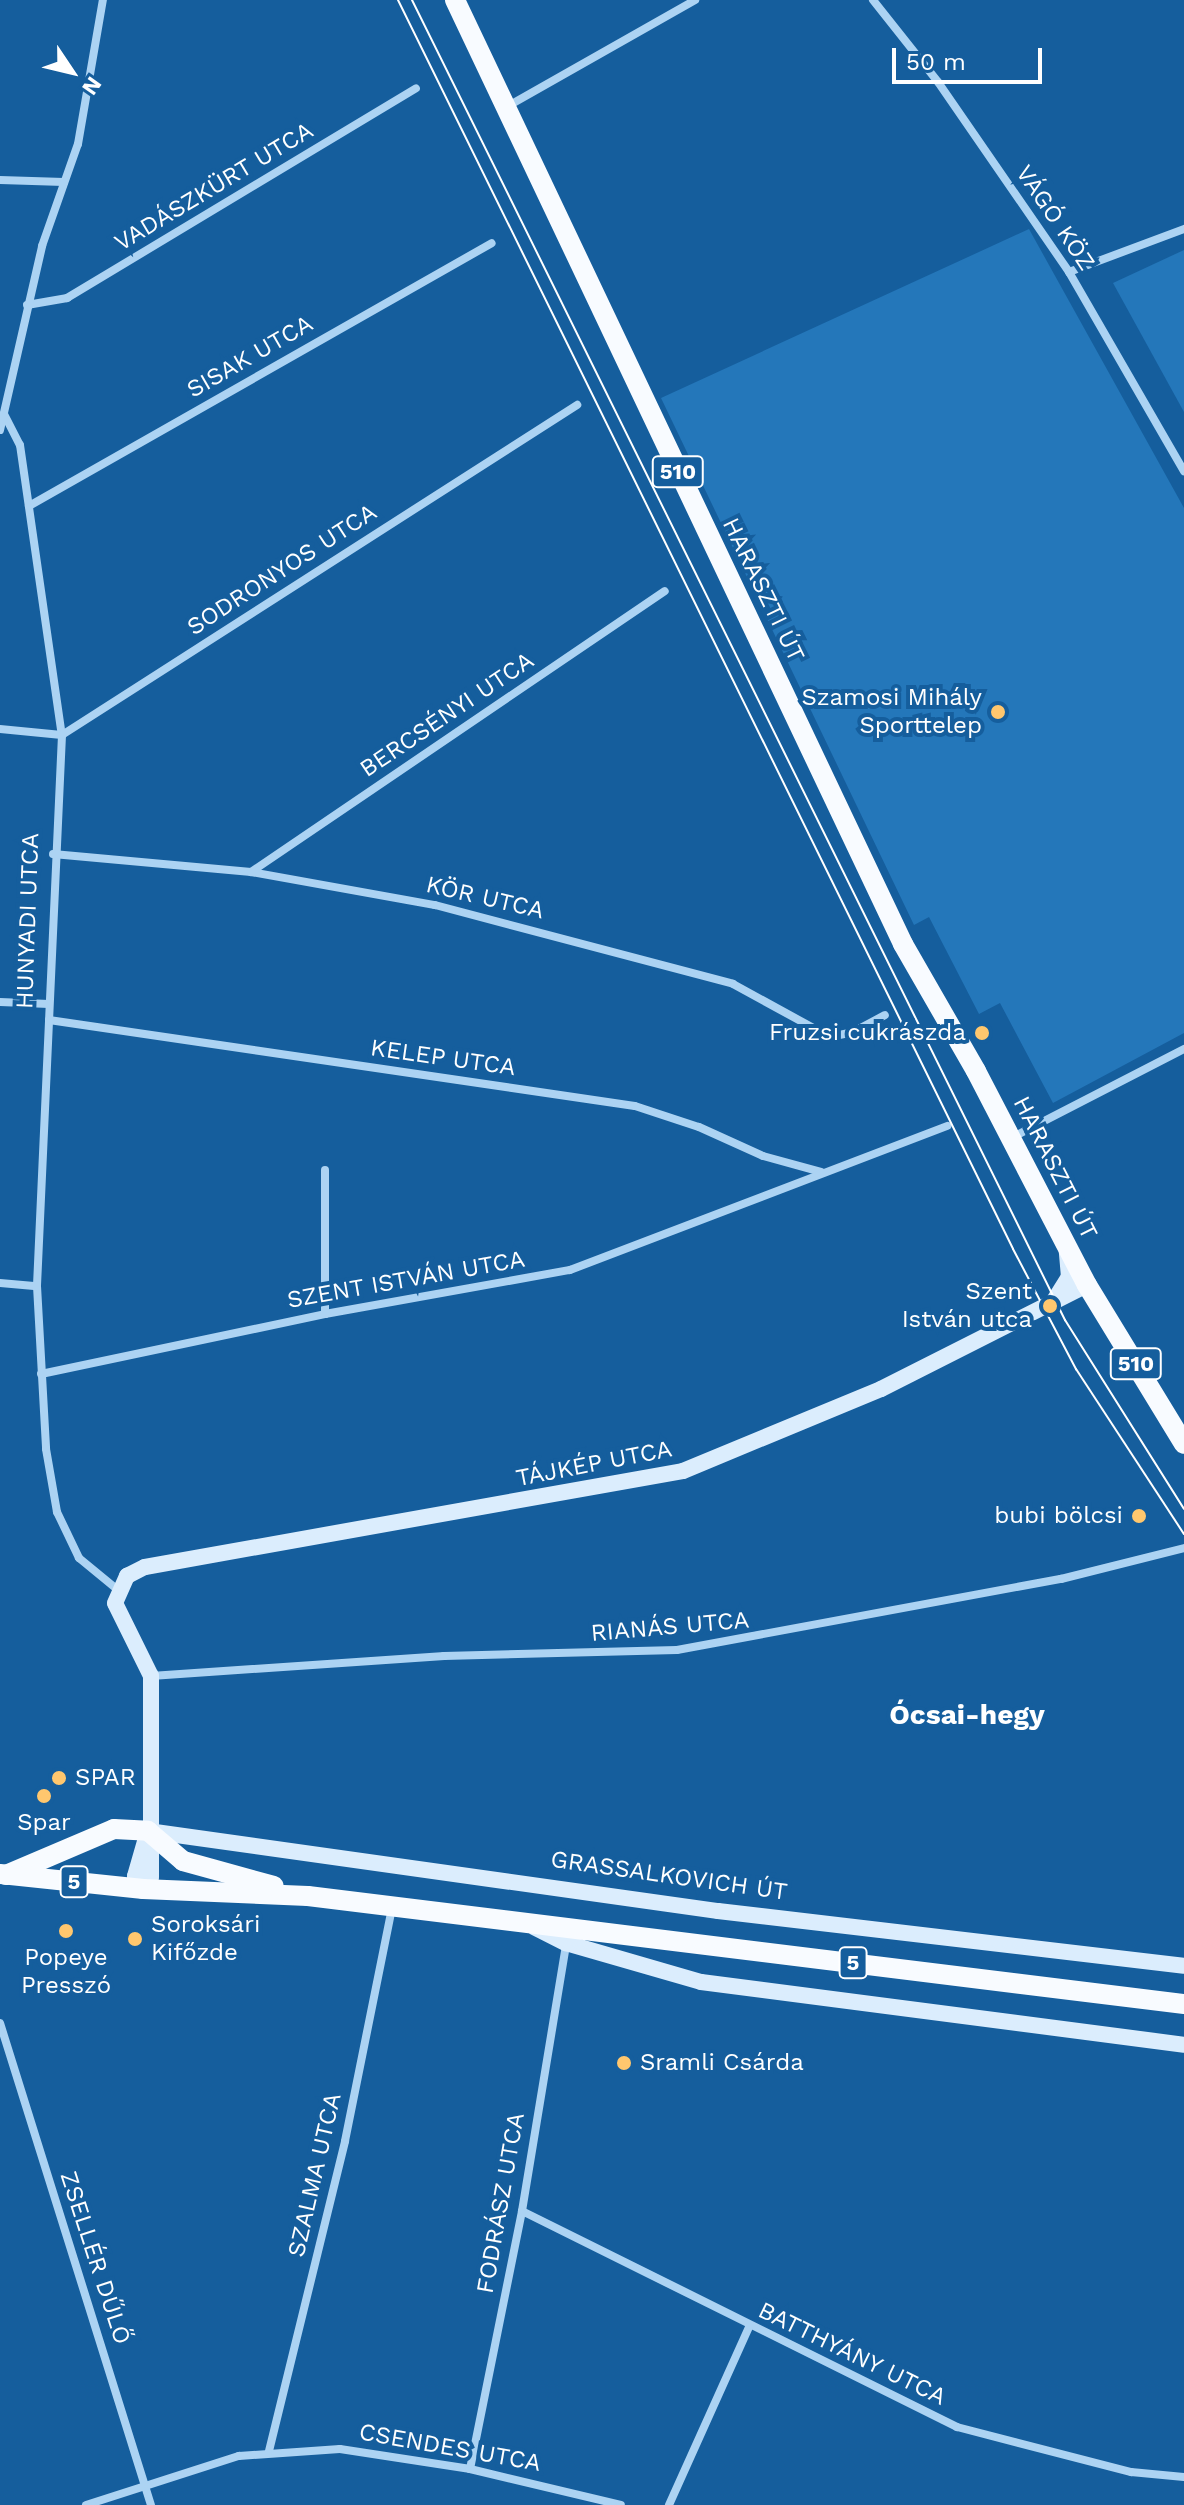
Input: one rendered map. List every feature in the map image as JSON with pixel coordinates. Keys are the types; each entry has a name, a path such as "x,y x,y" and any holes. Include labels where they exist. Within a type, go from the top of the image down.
{"main road":[{"name":"HARASZTI ÚT","path":"455,0 896,929 1066,1248 1184,1444"},
{"path":"3,1874 114,1829 148,1831 183,1861 308,1896"},
{"name":"5","path":"3,1874 143,1889 308,1896 1184,2004"}],"street":[{"path":"0,430 27,305 78,144 103,0"},
{"path":"504,108 695,0"},
{"name":"VÁGÓ KÖZ","path":"873,0 938,82 1069,272 1184,471"},
{"name":"VADÁSZKÜRT UTCA","path":"27,305 67,298 416,88"},
{"path":"0,180 64,182"},
{"path":"1069,272 1184,229"},
{"name":"SISAK UTCA","path":"29,506 492,243"},
{"name":"SODRONYOS UTCA","path":"62,735 577,405"},
{"name":"HUNYADI UTCA","path":"2,414 20,445 62,735 53,854 37,1286 46,1449 57,1512 79,1558 118,1590"},
{"name":"BERCSÉNYI UTCA","path":"251,872 665,591"},
{"path":"0,729 62,735"},
{"name":"KÖR UTCA","path":"53,854 251,872 435,905 733,984 830,1037 885,1015"},
{"path":"0,1002 49,1004"},
{"name":"KELEP UTCA","path":"49,1020 635,1106 699,1127 763,1156 821,1172"},
{"path":"1009,1139 1184,1049"},
{"name":"SZENT ISTVÁN UTCA","path":"41,1374 325,1314 570,1270 618,1256 821,1172 948,1126"},
{"path":"325,1170 325,1314"},
{"path":"1055,1299 1069,1277 1066,1248"},
{"path":"0,1283 37,1286"},
{"name":"TÁJKÉP UTCA","path":"118,1590 127,1576 145,1567 683,1471 881,1389 1087,1285"},
{"name":"RIANÁS UTCA","path":"151,1676 444,1656 614,1655 703,1647 1061,1579 1184,1548"},
{"path":"118,1590 115,1603 151,1676 148,1831 151,1877 143,1889"},
{"name":"GRASSALKOVICH ÚT","path":"148,1831 718,1911 1184,1966"},
{"name":"SZALMA UTCA","path":"269,2451 345,2141 392,1906"},
{"path":"522,1921 566,1943 701,1982 1184,2045"},
{"name":"FODRÁSZ UTCA","path":"470,2469 522,2211 566,1943"},
{"name":"ZSELLÉR DŰLŐ","path":"0,2023 151,2505"},
{"name":"BATTHYÁNY UTCA","path":"522,2211 957,2427 1131,2472 1184,2477"},
{"path":"669,2505 750,2325"},
{"name":"CSENDES UTCA","path":"86,2505 146,2484 269,2451 374,2451 470,2469 621,2505"}],"shaded area":[{"name":"Szamosi Mihály Sporttelep","path":"1029,229 1184,508 1184,1033 1053,1103 1000,1003 979,1014 929,917 914,925 661,398"},
{"path":"1184,250 1184,412 1113,283"}],"tram line":[{"path":"398,0 1013,1249 1076,1369 1184,1534"},
{"path":"412,0 1065,1320 1184,1509"}],"place":[{"name":"Szamosi Mihály Sporttelep","path":"998,712"},
{"name":"Fruzsi cukrászda","path":"982,1033"},
{"name":"Szent István utca","path":"1050,1306"},
{"name":"bubi bölcsi","path":"1139,1516"},
{"name":"SPAR","path":"59,1778"},
{"name":"Spar","path":"44,1796"},
{"name":"Popeye Presszó","path":"66,1931"},
{"name":"Soroksári Kifőzde","path":"135,1939"},
{"name":"Sramli Csárda","path":"624,2063"}],"district":[{"name":"Ócsai-hegy","path":"967,1715"}]}
